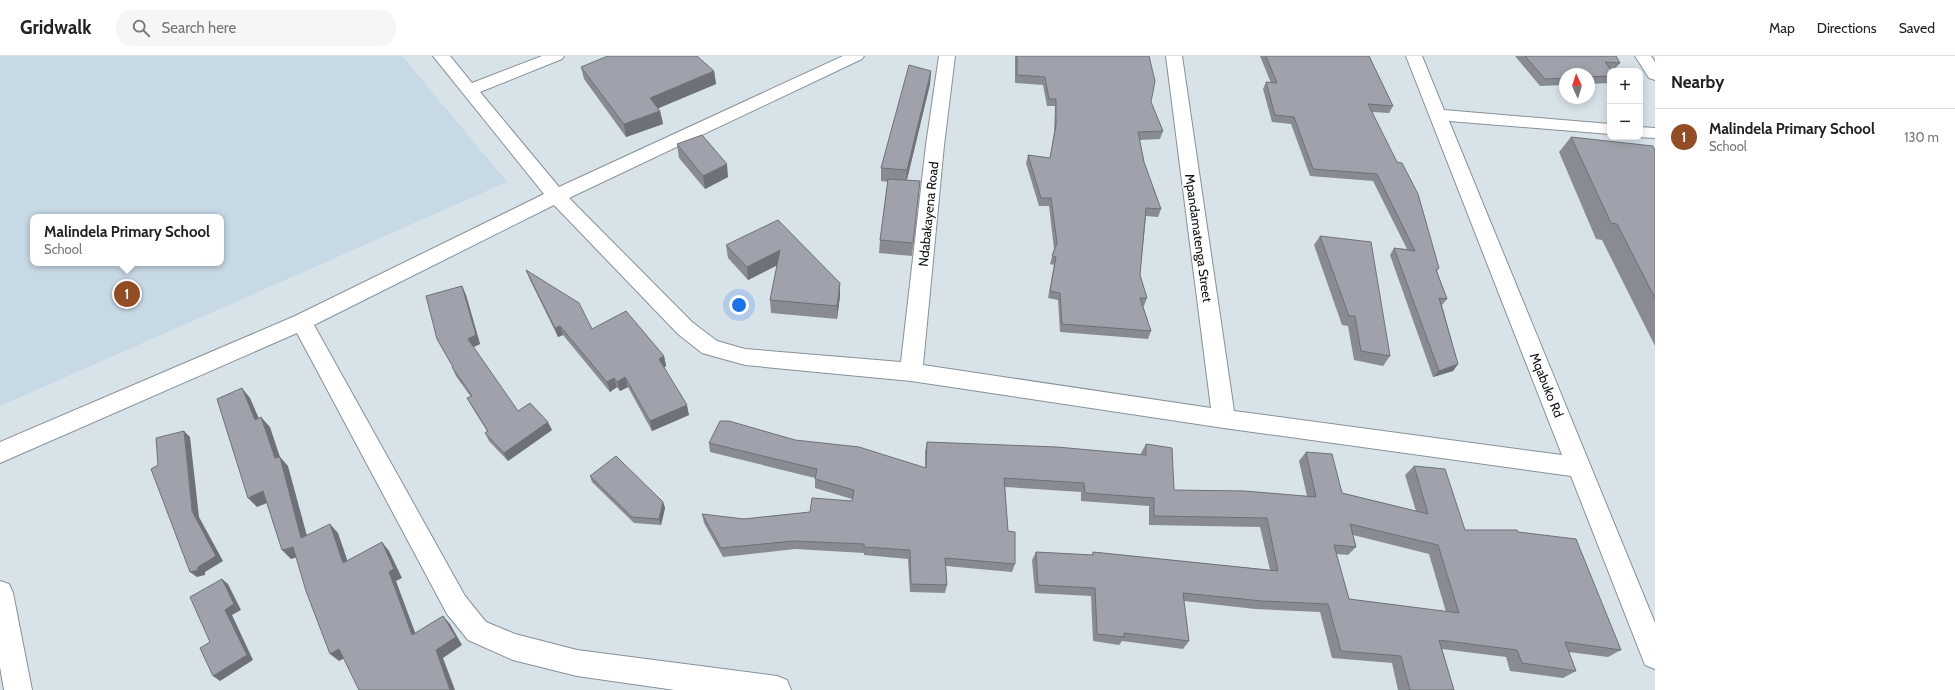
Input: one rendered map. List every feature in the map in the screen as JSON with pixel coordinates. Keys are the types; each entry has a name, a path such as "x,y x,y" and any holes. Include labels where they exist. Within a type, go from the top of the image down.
{"street":[{"path":"441,56 556,196 685,328 710,347 745,357 911,372 1224,419 1580,468"},
{"path":"470,90 556,56"},
{"path":"0,453 302,322 556,196 856,56"},
{"name":"Ndabakayena Road","path":"911,372 935,146 948,56"},
{"name":"Mpandamatenga Street","path":"1174,56 1224,419"},
{"name":"Mqabuko Rd","path":"1414,56 1580,468 1648,620 1655,656"},
{"path":"1643,56 1655,75"},
{"path":"1438,115 1607,129"},
{"path":"302,322 456,605 477,631 513,647 577,663 777,690"},
{"path":"0,593 18,690"}],"shaded area":[{"path":"0,56 402,56 507,182 0,406"}],"building":[{"path":"608,56 697,56 714,71 650,98 660,111 624,124 581,67"},
{"path":"1017,56 1149,56 1155,81 1151,102 1163,131 1138,132 1144,162 1161,209 1146,208 1140,275 1147,298 1140,298 1151,331 1062,324 1060,293 1050,291 1056,257 1052,256 1057,243 1051,198 1041,198 1028,155 1050,158 1056,125 1056,99 1049,99 1045,77 1017,75"},
{"path":"1266,56 1369,56 1393,106 1368,104 1397,162 1402,163 1418,194 1439,268 1436,270 1447,299 1439,298 1458,364 1439,371 1394,248 1415,251 1377,174 1313,169 1294,117 1275,115 1266,82 1277,83"},
{"path":"1525,56 1616,56 1620,63 1605,62 1610,68 1607,68 1607,76 1595,77 1595,68 1559,68 1559,78 1545,79"},
{"path":"909,65 931,71 907,170 881,168"},
{"path":"702,135 727,164 703,176 677,144"},
{"path":"1571,137 1653,146 1655,150 1655,298 1617,224 1611,223"},
{"path":"888,179 920,181 913,243 880,240"},
{"path":"778,220 840,283 837,306 770,300 780,250 747,267 726,245"},
{"path":"1320,236 1371,242 1390,356 1361,351 1355,316 1349,316"},
{"path":"526,270 579,303 592,329 626,311 664,356 659,359 687,405 650,421 625,377 617,382 614,378 607,382 560,326 555,328"},
{"path":"462,286 476,335 468,339 518,411 530,403 548,422 504,453 485,433 488,431 467,398 472,396 452,367 437,339 426,296"},
{"path":"242,388 255,420 261,417 275,458 280,457 301,538 330,524 343,563 382,542 394,569 389,572 412,635 443,616 456,637 436,650 450,690 359,690 339,649 330,654 306,591 293,547 282,550 263,491 248,498 217,399"},
{"path":"720,421 729,421 795,440 859,447 926,468 927,442 1057,447 1146,455 1146,444 1172,448 1174,490 1245,491 1316,497 1306,452 1332,454 1342,493 1428,514 1414,466 1445,469 1465,530 1517,530 1518,532 1576,539 1621,650 1565,642 1576,671 1522,663 1517,650 1439,640 1454,690 1410,690 1401,656 1341,651 1328,604 1262,601 1183,593 1189,641 1124,633 1124,637 1097,634 1095,588 1038,585 1036,552 1093,555 1093,552 1278,571 1267,518 1154,516 1154,498 1085,493 1084,483 1004,478 1008,531 1015,532 1015,564 945,558 947,585 911,584 910,550 864,547 864,544 794,541 721,548 702,514 744,519 810,512 812,498 852,501 854,490 815,479 817,469 709,443","holes":["1350,524 1438,545 1459,613 1349,599 1334,545 1356,547"]},
{"path":"184,431 192,511 216,556 198,567 198,570 190,572 151,469 158,465 156,438"},
{"path":"616,456 663,502 659,519 632,517 590,476"},
{"path":"222,579 234,604 225,610 247,655 213,676 200,648 210,642 190,597"}],"place":[{"name":"Malindela Primary School","path":"127,294"}]}
